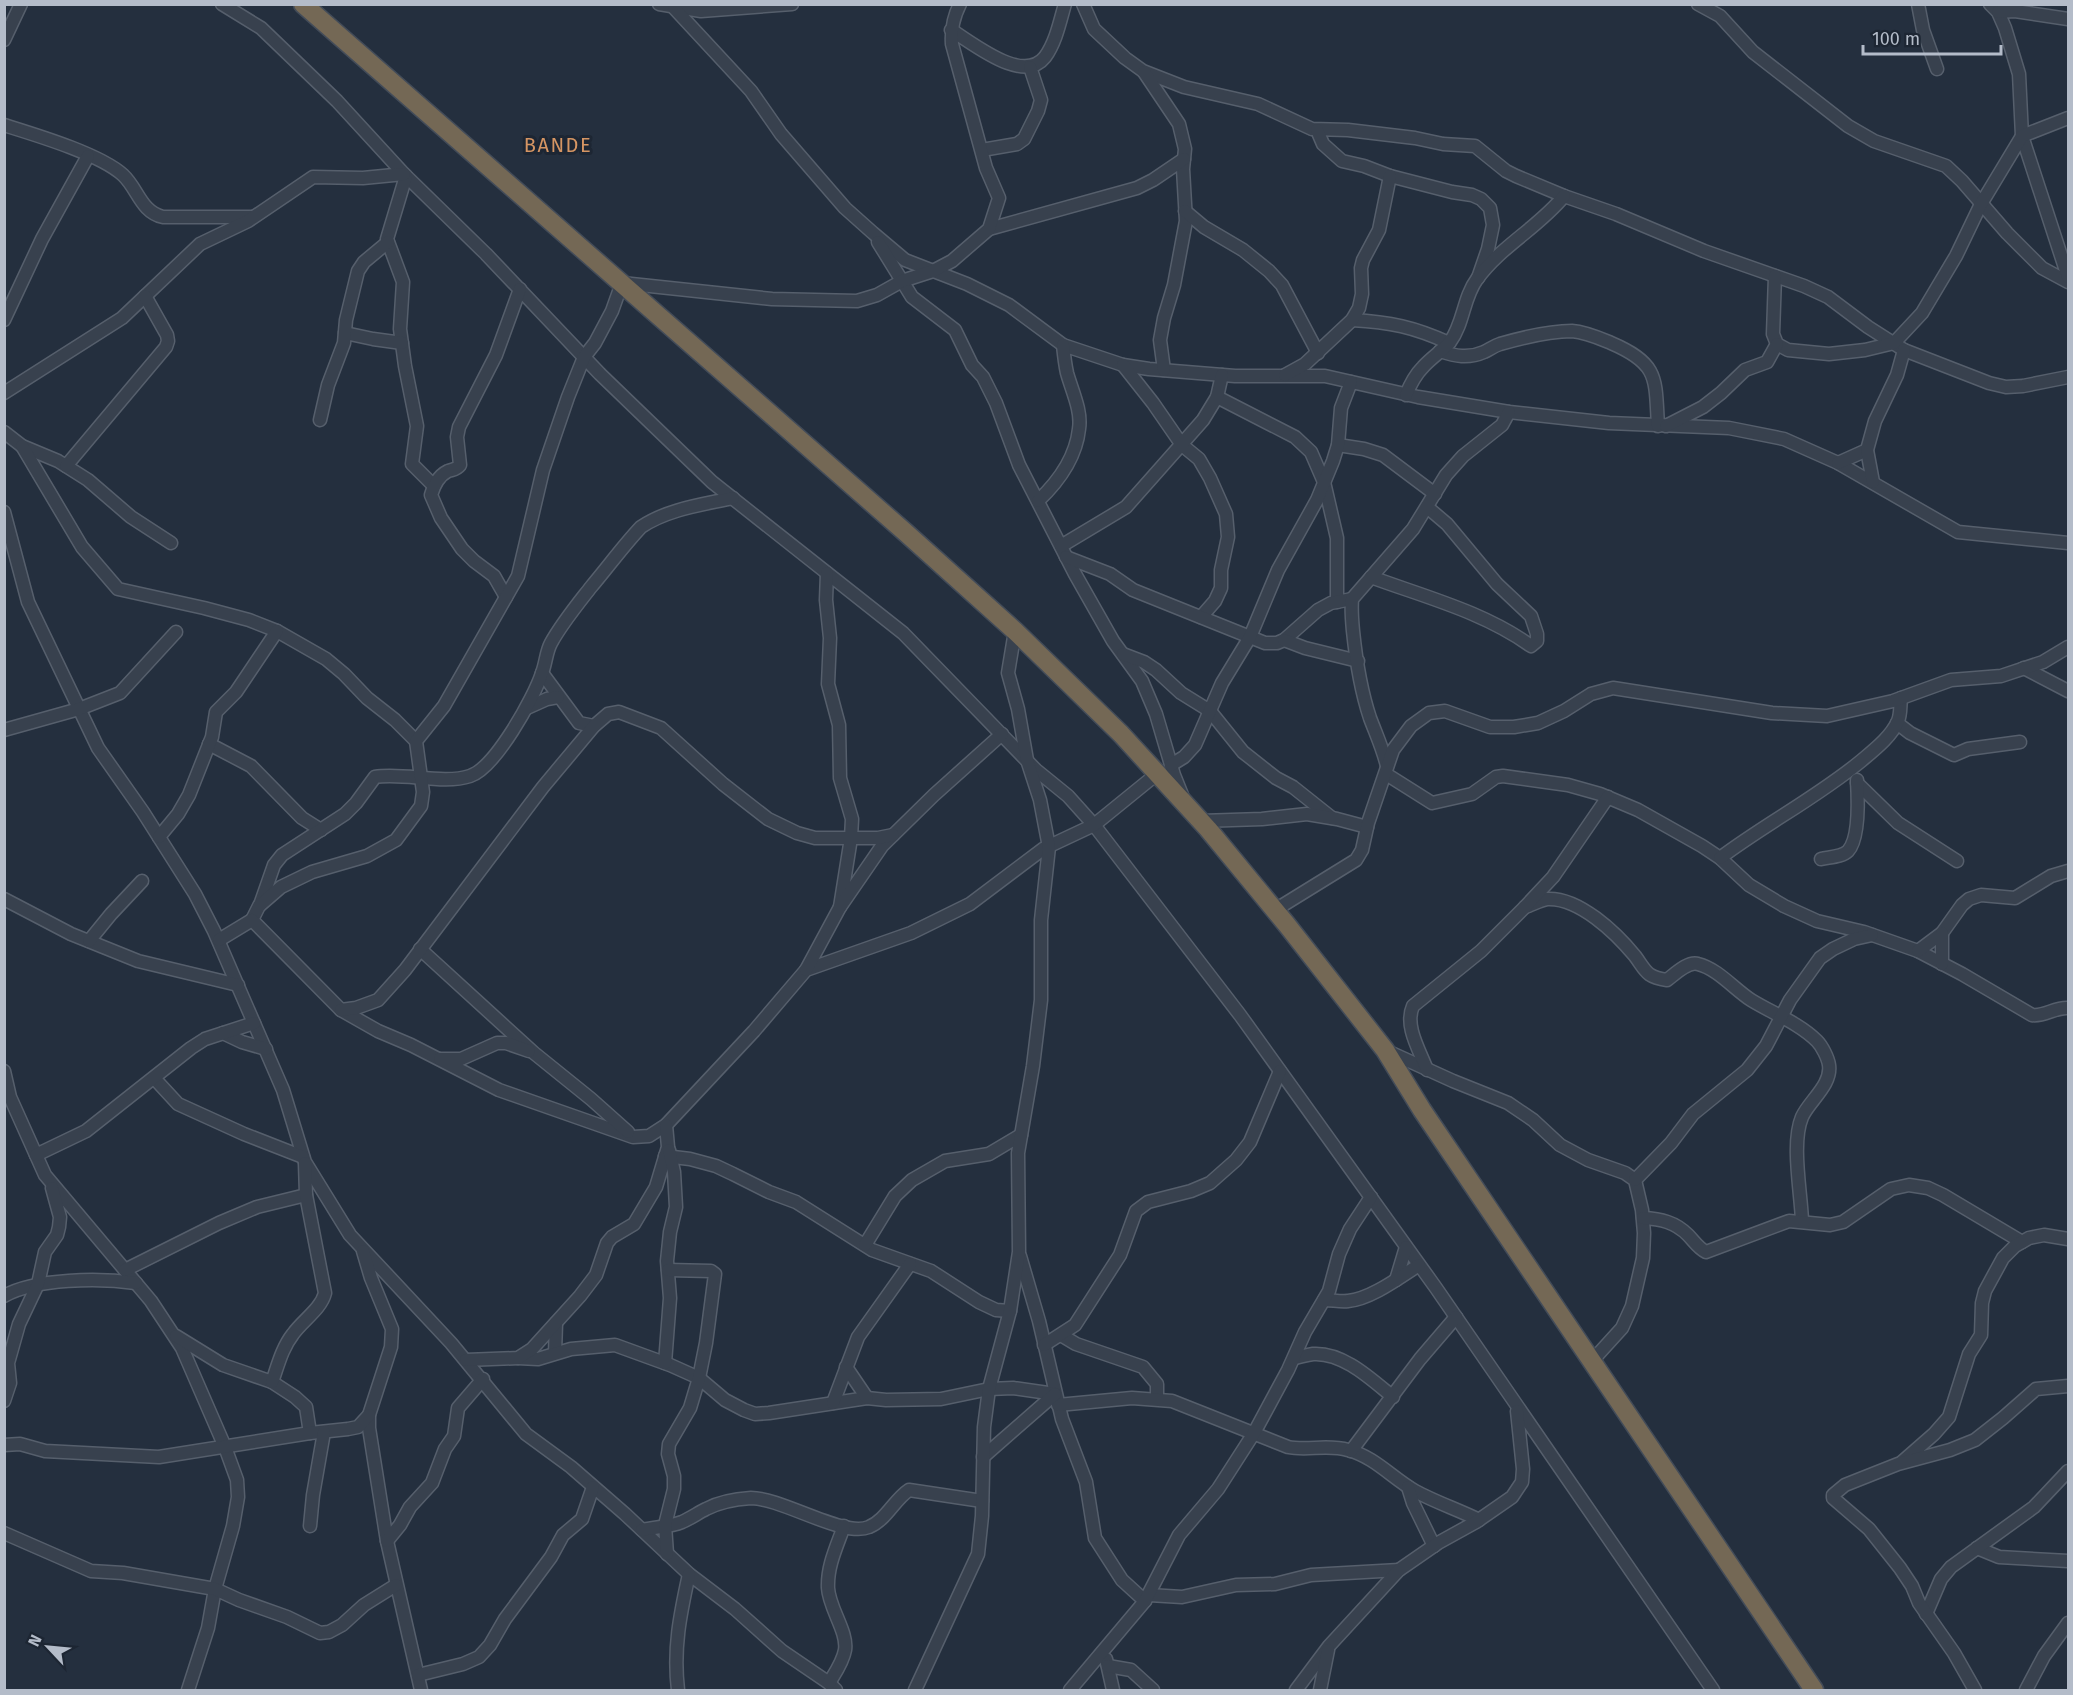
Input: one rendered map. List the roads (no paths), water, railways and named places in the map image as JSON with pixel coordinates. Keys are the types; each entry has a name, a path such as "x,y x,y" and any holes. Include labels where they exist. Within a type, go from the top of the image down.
{"highway":[{"path":"303,4 1015,631 1121,734 1165,769 1186,804 1275,910 1385,1050 1422,1110 1814,1690"}],"street":[{"path":"222,4 261,28 337,101 405,175 486,254 584,357 712,482 903,633 1027,760 1068,796 1094,825 1240,1015 1371,1197 1713,1690"},
{"path":"659,4 701,11 792,4"},
{"path":"960,4 951,30 952,44 986,168 999,198 989,229"},
{"path":"951,30 1001,60 1020,67 1030,67 1046,56 1065,4"},
{"path":"1083,4 1094,29 1125,58 1143,71 1184,87 1258,105 1317,130 1348,130 1415,138 1443,144 1475,146 1506,171 1564,196 1828,297 1868,327 1899,346 1989,383 2006,387 2023,386 2068,377"},
{"path":"1698,4 1717,8 1719,16 1753,51 1848,126 1874,141 1946,166 2042,268 2068,282"},
{"path":"1918,4 1923,30 1937,69"},
{"path":"4,10 20,6"},
{"path":"4,40 20,6"},
{"path":"674,8 751,91 782,134 845,208 873,233 905,260 1009,305 1063,345 1123,365 1149,369 1222,375 1325,376 1406,395 1509,412 1609,423 1729,428 1784,439 1838,463 1958,532 2068,543"},
{"path":"1995,8 2068,19"},
{"path":"1995,8 2005,28 2019,74 2022,136 2068,277"},
{"path":"982,150 1017,144 1024,139 1041,100 1030,67"},
{"path":"1143,71 1179,124 1185,149 1186,221 1160,340 1164,370"},
{"path":"1873,482 1867,450 1875,421 1896,375 1899,346 1956,256 1981,204 2022,136 2068,118"},
{"path":"4,125 88,156 124,176 150,212 157,216 254,217"},
{"path":"1317,130 1323,144 1342,161 1390,176 1472,195 1488,205 1493,225 1478,278"},
{"path":"4,320 42,239 88,156"},
{"path":"416,741 444,706 518,576 543,470 584,357 595,343 612,311 622,283 772,299 857,301 877,295 902,281 933,271 952,261 989,229 1137,188 1184,159"},
{"path":"4,393 122,318 200,244 254,217 313,177 363,178 405,175"},
{"path":"405,175 387,239 403,282 400,312 402,343 416,418 412,464 434,486"},
{"path":"1283,376 1305,364 1318,353 1352,320 1359,308 1362,294 1361,268 1379,230 1390,176"},
{"path":"1406,395 1412,381 1444,347 1461,321 1470,291 1478,278 1506,248 1554,209 1564,196"},
{"path":"1185,211 1204,226 1243,250 1269,271 1290,296 1300,321 1318,353"},
{"path":"1971,224 1993,217"},
{"path":"873,233 912,297 955,330 972,365 983,377 996,403 1019,465 1063,551 1122,654 1142,681 1156,714 1165,769"},
{"path":"320,420 328,385 344,343 346,320 358,271 364,262 388,242"},
{"path":"1775,276 1773,334 1778,344 1788,350 1829,354 1899,346"},
{"path":"506,597 494,576 467,555 441,518 431,495 438,479 460,465 459,427 496,355 520,289"},
{"path":"66,466 166,347 167,334 145,296"},
{"path":"1352,320 1386,322 1404,326 1444,347 1457,357 1468,356 1526,336 1572,331 1592,335 1626,350 1642,360 1650,369 1656,382 1661,426"},
{"path":"345,333 402,343"},
{"path":"1661,426 1703,407 1745,370 1767,362 1778,344"},
{"path":"1038,501 1062,475 1072,454 1080,428 1077,406 1066,370 1063,345"},
{"path":"1123,365 1182,445 1199,459 1226,514 1228,526 1219,594 1201,617"},
{"path":"1139,384 1149,369"},
{"path":"1063,551 1126,507 1203,420 1217,397 1222,375"},
{"path":"806,970 911,933 970,904 1019,865 1094,825 1165,769 1184,757 1195,744 1222,683 1250,637 1268,591 1317,500 1338,445 1341,408 1351,382"},
{"path":"1217,397 1295,437 1311,452 1324,482 1337,537 1337,602"},
{"path":"1509,412 1502,425 1463,456 1446,475 1413,529 1352,599 1358,662 1370,717 1380,739 1387,770 1432,803 1472,794 1496,777 1503,776 1568,785 1608,798 1638,810 1702,846 1720,858 1749,885 1798,913 1817,921 1873,935 1918,951 2032,1015 2036,1016 2067,1006"},
{"path":"4,432 22,446 66,466 88,480 131,517 171,543"},
{"path":"1338,445 1383,455 1435,494"},
{"path":"22,446 82,548 118,589 204,608 249,620 277,631 326,658 366,698 395,720 416,741 423,792 421,806 416,816 396,840 367,856 312,872 281,887 259,906"},
{"path":"1838,463 1867,450"},
{"path":"219,940 252,920 274,865 282,855 350,808 375,777 463,778 479,772 491,761 527,708 542,673 550,645 576,606 641,527 653,519 677,510 733,498"},
{"path":"1371,577 1460,609 1502,628 1531,646 1535,644 1537,634 1531,616 1502,589 1447,524 1428,507"},
{"path":"4,512 28,602 79,709 98,748 195,894 219,940 283,1090 304,1159 306,1195 325,1293 322,1302 292,1335 282,1352 272,1382"},
{"path":"1063,551 1110,574 1132,590 1265,643 1277,643 1284,640 1318,610 1331,603 1352,599"},
{"path":"827,573 826,600 830,639 828,684 839,725 840,778 852,819 852,838 840,907"},
{"path":"159,837 178,814 189,795 209,744 216,712 236,692 277,631"},
{"path":"915,1690 978,1554 984,1427 989,1389 1010,1311 1019,1252 1018,1153 1033,1066 1041,1000 1041,920 1049,847 1040,800 1027,760 1018,710 1008,673 1015,631"},
{"path":"4,730 79,709 120,693 176,632"},
{"path":"1284,640 1358,662"},
{"path":"1275,910 1356,860 1362,850 1367,827 1393,750 1411,726 1429,713 1445,711 1490,727 1514,727 1538,723 1564,711 1591,693 1613,688 1772,713 1827,716 1901,698 1951,680 2001,676 2043,662 2068,647"},
{"path":"1122,654 1144,662 1181,693 1210,711 1243,752 1332,818"},
{"path":"2024,668 2068,691"},
{"path":"542,673 579,723 594,726"},
{"path":"527,708 558,697"},
{"path":"1720,858 1844,775 1874,750 1897,723 1900,717 1901,698"},
{"path":"341,1010 356,1008 378,1000 405,970 543,787 594,726 608,714 619,712 645,720 660,728 723,784 768,819 797,833 815,838 878,838 893,835"},
{"path":"1897,723 1910,733 1954,754 1968,749 2020,742"},
{"path":"252,920 341,1010 378,1031 499,1090 633,1137 649,1136 666,1125 754,1031 806,970 840,907 866,867 893,835 1002,734"},
{"path":"209,744 251,766 302,818 321,830"},
{"path":"1821,859 1842,855 1851,846 1858,819 1858,763"},
{"path":"1844,775 1857,781 1898,823 1957,861"},
{"path":"1427,1070 1414,1037 1410,1018 1413,1006 1481,951 1525,908 1553,877 1608,798"},
{"path":"1201,821 1262,819 1307,814 1367,827"},
{"path":"1918,951 1942,933 1962,905 1970,899 1981,895 2015,898 2051,876 2068,871"},
{"path":"89,941 142,881"},
{"path":"4,899 89,941 138,961 238,985"},
{"path":"1525,908 1545,899 1558,900 1578,907 1616,936 1649,975 1666,980 1692,963 1698,964 1709,969 1749,999 1818,1042 1829,1065 1824,1085 1803,1115 1798,1129 1796,1147 1802,1221"},
{"path":"1942,933 1942,964"},
{"path":"1635,1180 1671,1143 1694,1114 1747,1070 1766,1046 1790,1000 1820,958 1854,939 1873,935"},
{"path":"420,949 534,1053 633,1137"},
{"path":"36,1155 86,1131 205,1039 254,1023"},
{"path":"223,1034 266,1049"},
{"path":"439,1059 461,1059 497,1043 506,1043 534,1053"},
{"path":"1385,1050 1508,1103 1533,1120 1560,1145 1588,1160 1625,1173 1635,1180 1644,1233 1643,1258 1632,1306 1622,1328 1592,1361"},
{"path":"4,1071 10,1097 45,1175 151,1301 182,1348 237,1480 238,1497 233,1526 215,1589 208,1628 188,1690"},
{"path":"1044,1345 1076,1325 1120,1255 1136,1211 1148,1202 1191,1191 1209,1183 1236,1160 1250,1142 1280,1071"},
{"path":"154,1078 178,1104 304,1159 350,1235 483,1379 526,1434 571,1467 689,1574 735,1609 782,1651 832,1687 845,1650 844,1637 833,1612 828,1589 831,1560 844,1526"},
{"path":"518,1358 532,1349 596,1275 607,1243 612,1237 634,1224 656,1187 668,1154 669,1141 666,1125"},
{"path":"865,1245 895,1196 912,1180 945,1161 989,1154 1021,1135"},
{"path":"668,1154 716,1166 769,1192 796,1202 865,1245 931,1271 979,1302 996,1310 1010,1311"},
{"path":"664,1363 670,1298 668,1270 670,1232 676,1207 674,1172 668,1154"},
{"path":"4,1401 10,1383 9,1355 19,1324 38,1284 45,1252 57,1235 60,1217 50,1181"},
{"path":"1643,1218 1663,1220 1687,1234 1697,1246 1706,1252 1789,1221 1830,1225 1843,1222 1891,1189 1909,1185 1928,1188 1943,1195 2022,1242"},
{"path":"125,1270 219,1223 257,1207 306,1195"},
{"path":"1070,1690 1147,1598 1179,1535 1218,1489 1254,1433 1329,1290 1339,1254 1350,1229 1371,1197"},
{"path":"2044,1235 2068,1245"},
{"path":"1898,1464 1934,1434 1949,1417 1969,1354 1981,1335 1982,1303 1985,1291 2003,1258 2015,1246 2029,1238 2044,1235 2068,1239"},
{"path":"362,1247 371,1278 392,1329 391,1347 369,1415 373,1457 387,1541 421,1690"},
{"path":"1396,1280 1406,1247"},
{"path":"1019,1252 1057,1400 1086,1482 1095,1538 1122,1580 1147,1598 1182,1597 1236,1585 1275,1584 1311,1575 1399,1570"},
{"path":"833,1403 858,1337 910,1264"},
{"path":"1324,1300 1348,1301 1362,1297 1396,1280 1419,1265"},
{"path":"667,1554 665,1525 674,1489 674,1476 668,1454 669,1444 690,1408 699,1378 715,1274 711,1271 668,1270"},
{"path":"4,1296 18,1288 38,1284 111,1279 136,1283"},
{"path":"1352,1450 1426,1351 1456,1317"},
{"path":"555,1353 556,1323"},
{"path":"173,1334 223,1365 272,1382 295,1397 304,1405 310,1433"},
{"path":"1061,1335 1077,1344 1143,1367 1157,1384 1157,1399"},
{"path":"466,1360 538,1359 571,1349 615,1345 699,1378 725,1400 755,1414 867,1398 941,1399 989,1389 1013,1388 1057,1400 1132,1398 1172,1401 1296,1449 1323,1447 1352,1450 1385,1468 1408,1487 1479,1520"},
{"path":"1294,1358 1314,1354 1342,1361 1363,1372 1393,1397"},
{"path":"846,1367 867,1398"},
{"path":"387,1541 400,1525 410,1507 432,1482 454,1436 458,1408 483,1379"},
{"path":"1976,1690 1900,1568 1869,1529 1833,1498 1835,1492 1845,1485 1898,1464 1950,1450 1976,1440 2036,1389 2068,1386"},
{"path":"983,1457 1057,1400"},
{"path":"1296,1690 1329,1646 1399,1570 1512,1497 1522,1482 1523,1469 1518,1417 1514,1404"},
{"path":"4,1445 20,1444 45,1451 159,1457 358,1427 369,1415"},
{"path":"310,1526 312,1495 324,1432"},
{"path":"1925,1606 1951,1567 2034,1507 2068,1472"},
{"path":"418,1676 463,1664 479,1657 490,1645 505,1619 551,1557 563,1534 582,1519 593,1486"},
{"path":"1408,1487 1413,1503 1434,1546"},
{"path":"642,1530 683,1522 715,1505 751,1498 772,1501 859,1529 871,1526 909,1490 982,1501"},
{"path":"4,1533 91,1572 123,1573 215,1589 322,1633 342,1625 364,1605 396,1585"},
{"path":"1977,1548 2000,1557 2068,1561"},
{"path":"678,1690 675,1655 678,1626 689,1574"},
{"path":"2026,1690 2044,1656 2068,1623"},
{"path":"1320,1690 1329,1646"},
{"path":"1104,1649 1113,1690"},
{"path":"1108,1666 1131,1670 1153,1690"}],"district":[{"name":"BANDE","path":"558,145"}]}
